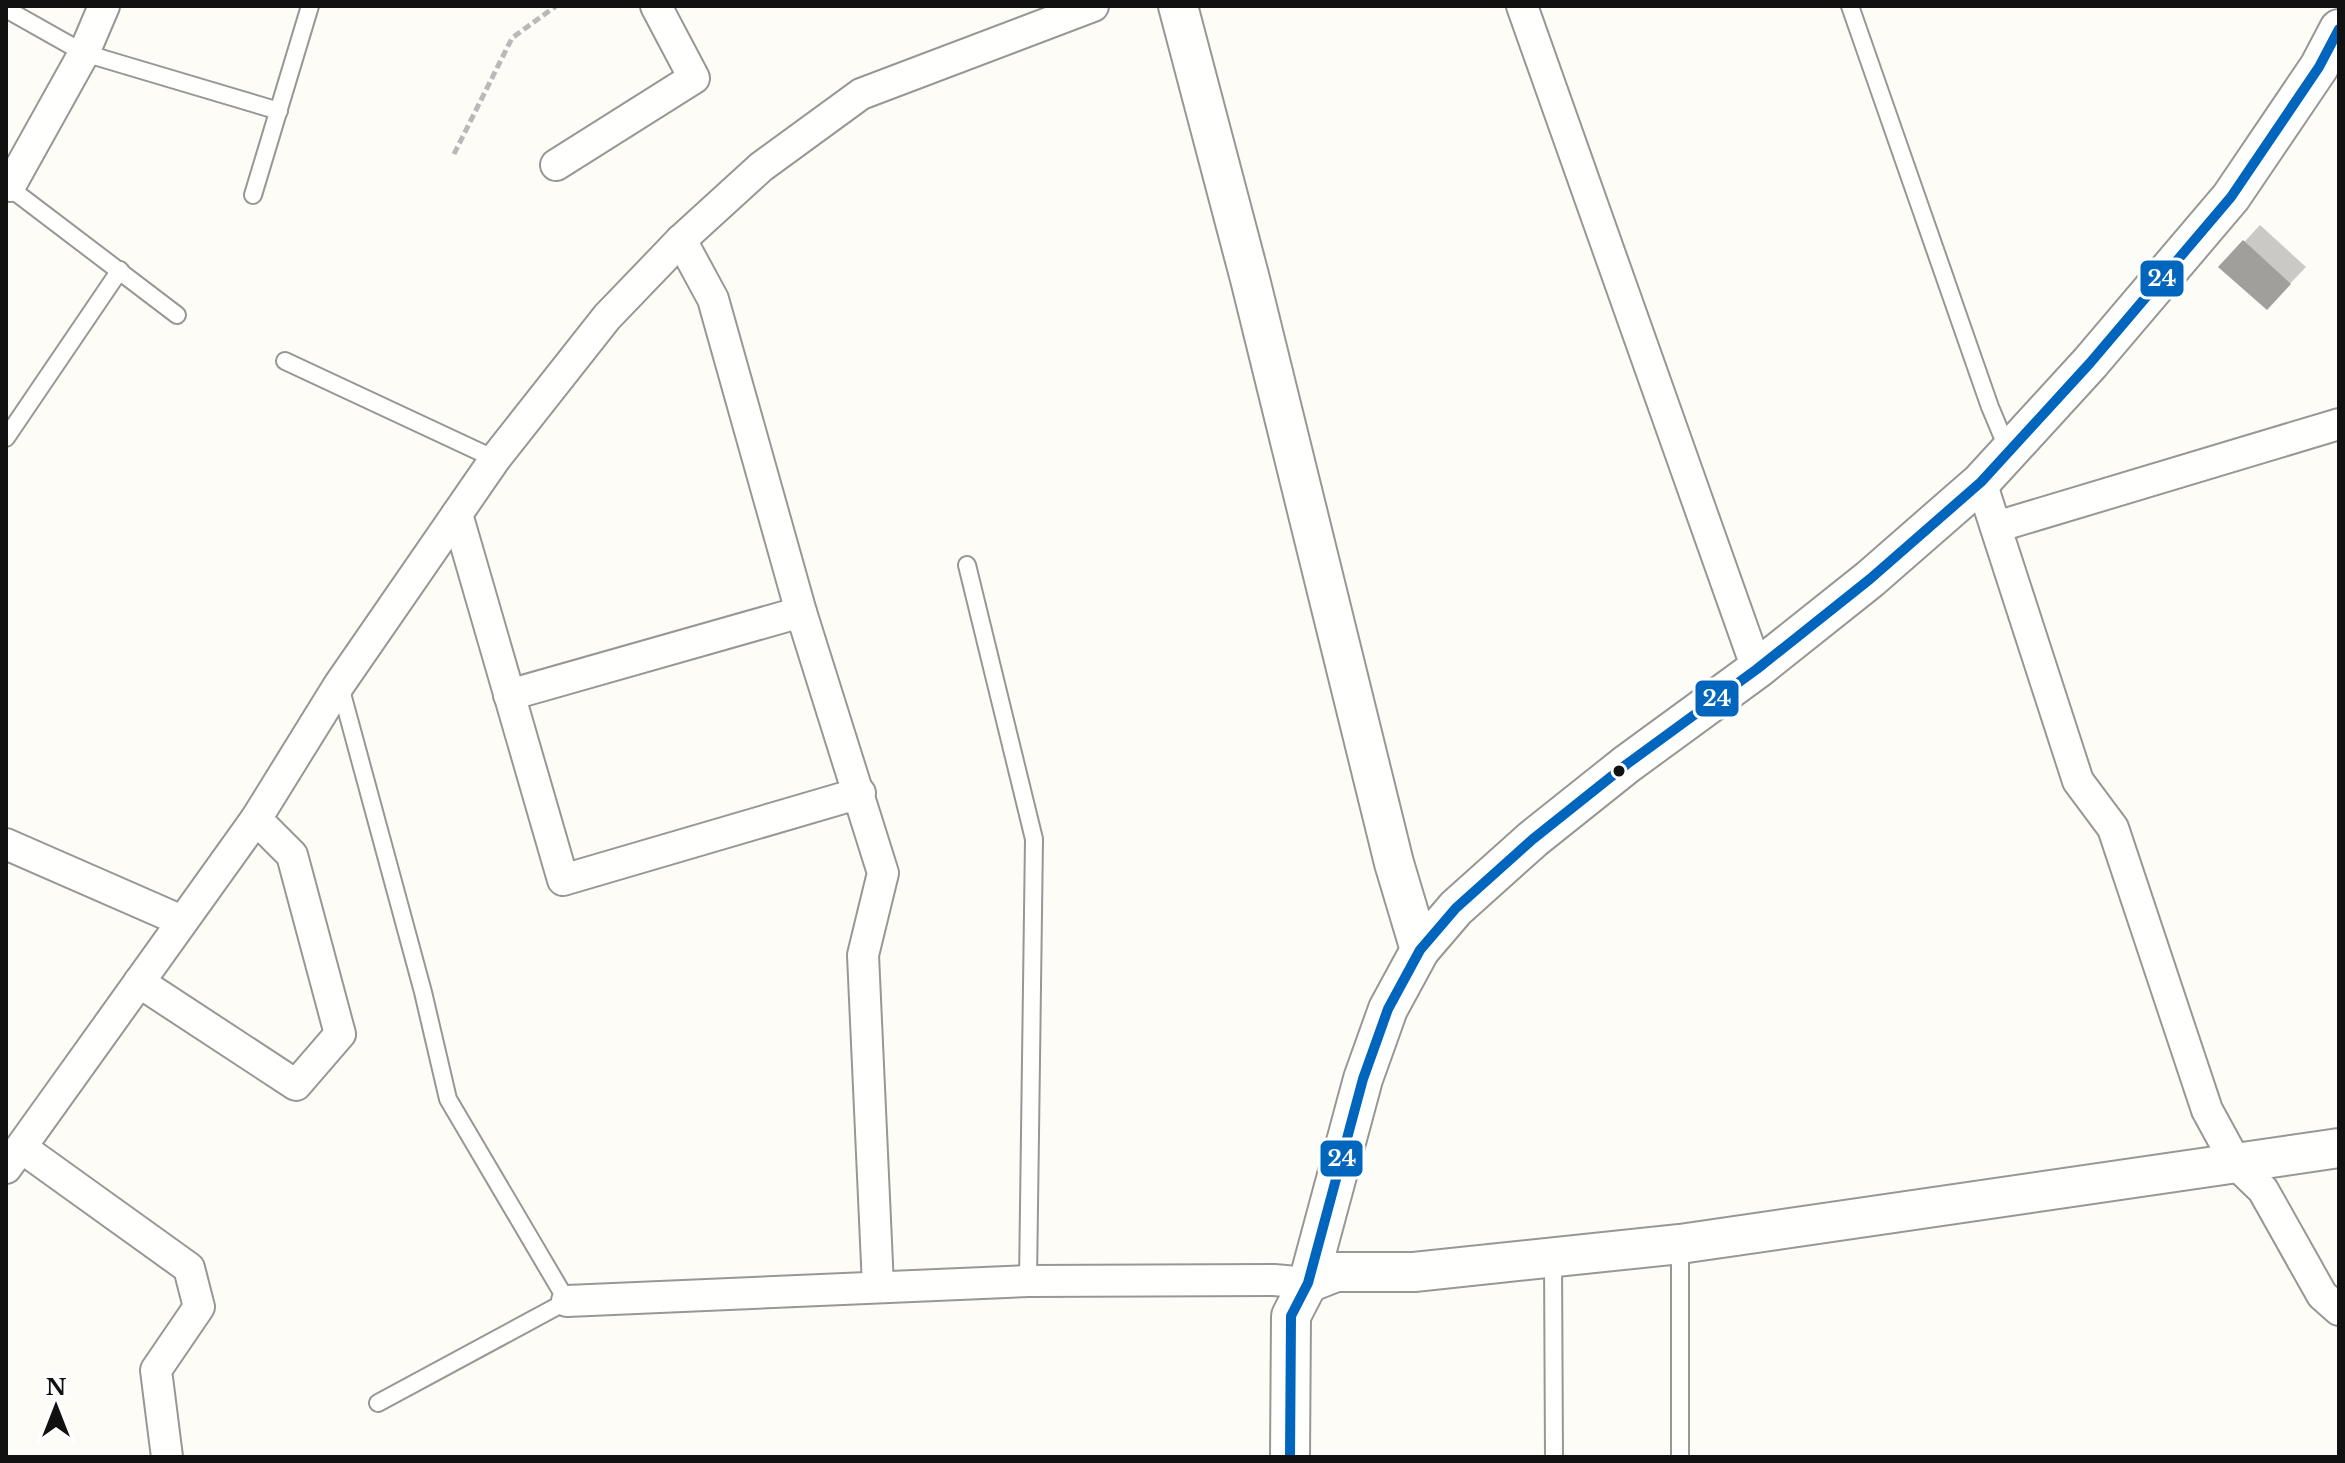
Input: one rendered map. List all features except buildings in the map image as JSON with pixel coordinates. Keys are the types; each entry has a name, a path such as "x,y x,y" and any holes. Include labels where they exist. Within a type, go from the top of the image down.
{"street":[{"path":"8,186 84,53 104,6"},
{"path":"556,165 694,78 656,6"},
{"path":"167,1457 156,1370 199,1307 189,1268 14,1158 256,819 339,685 495,459 607,317 681,240 761,167 861,94 1093,6"},
{"path":"1178,6 1250,279 1394,863 1420,950"},
{"path":"1522,6 1757,669"},
{"path":"1290,1457 1291,1316 1308,1283 1363,1079 1388,1009 1420,950 1456,908 1533,839 1870,579 1981,482 2090,363 2231,197 2319,67 2339,29"},
{"path":"681,240 713,299 801,612 883,873 863,955 878,1286"},
{"path":"1996,527 2339,424"},
{"path":"1981,482 2078,781 2113,828 2207,1110 2237,1165 2263,1190 2322,1295 2339,1310"},
{"path":"457,514 563,880 860,793"},
{"path":"509,695 801,612"},
{"path":"139,982 296,1085 340,1034 292,855 256,819"},
{"path":"6,844 182,921"},
{"path":"567,1301 1028,1281 1274,1280 1308,1283 1336,1272 1414,1272 1680,1244 2339,1148"}],"lane":[{"path":"253,195 310,6"},
{"path":"1850,6 1990,407 2008,450"},
{"path":"6,9 84,53 279,111"},
{"path":"8,186 177,315"},
{"path":"6,438 120,270"},
{"path":"285,361 495,459"},
{"path":"967,565 1034,839 1028,1281"},
{"path":"339,685 423,992 448,1099 567,1301 378,1403"},
{"path":"1680,1244 1680,1457"},
{"path":"1553,1255 1554,1457"}],"path":[{"path":"454,154 512,38 556,6"}],"transit line":[{"name":"24","path":"1290,1457 1291,1316 1308,1283 1363,1079 1388,1009 1420,950 1456,908 1533,839 1870,579 1981,482 2090,363 2231,197 2319,67 2339,29"}]}
